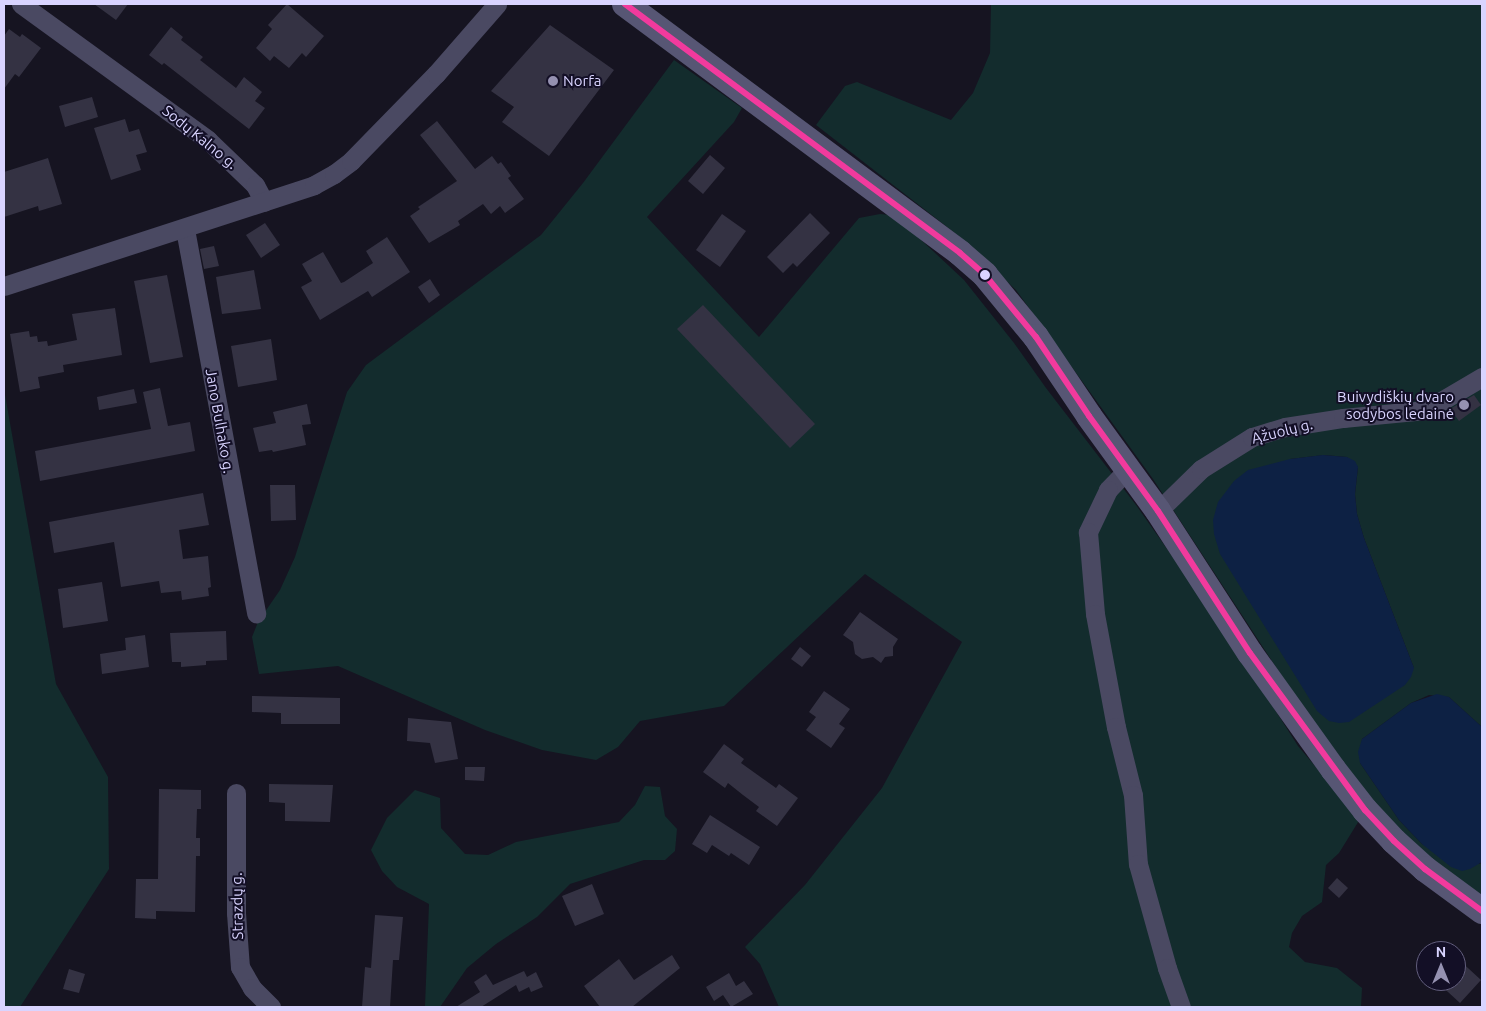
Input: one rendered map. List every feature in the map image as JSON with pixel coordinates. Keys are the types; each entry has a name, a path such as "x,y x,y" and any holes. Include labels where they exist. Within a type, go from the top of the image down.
{"main road":[{"path":"625,4 960,253 985,275 1036,337 1089,416 1158,510 1256,661 1301,726 1365,810 1394,841 1425,869 1482,911"}],"street":[{"name":"Sodų Kalno g.","path":"22,4 208,140 255,185 264,202"},
{"path":"4,286 314,185 351,161 436,74 497,4"},
{"name":"Jano Bulhako g.","path":"185,228 256,613"},
{"name":"Ąžuolų g.","path":"1158,510 1201,469 1252,436 1343,418 1426,410 1482,377"},
{"path":"1128,469 1108,490 1088,532 1095,614 1116,727 1133,795 1138,864 1167,968 1181,1007"},
{"name":"Strazdų g.","path":"236,793 236,913 240,967 252,988 271,1007"}],"green space":[{"path":"991,4 1482,4 1482,727 1449,697 1429,695 1411,703 1362,739 1360,763 1399,820 1422,844 1480,864 1482,862 1482,896 1414,847 1361,786 1291,690 1153,479 1016,290 960,237 816,125 845,86 857,82 951,120 973,93 990,53","holes":["1324,455 1347,457 1358,467 1355,494 1357,514 1364,538 1414,668 1290,459"]},
{"path":"674,60 742,108 734,122 647,217 759,337 859,218 880,214 890,215 903,223 964,280 1136,505 1225,631 1298,746 1360,819 1339,853 1326,865 1322,902 1302,916 1292,933 1289,947 1305,962 1337,968 1362,988 1361,1007 779,1007 760,964 745,947 805,885 882,788 962,642 865,574 724,706 640,721 618,747 596,760 542,750 485,730 338,666 259,674 252,637 258,622 280,590 295,557 347,392 366,365 541,235 583,183"},
{"path":"4,389 56,684 108,777 109,869 20,1007 4,1007"},
{"path":"645,786 660,787 665,816 677,829 675,851 665,860 644,860 570,884 537,917 496,944 467,968 440,1007 425,1006 429,904 397,887 382,871 371,850 387,818 415,790 440,798 441,828 465,854 488,855 516,842 619,822 635,805"}],"water":[{"path":"1323,455 1347,457 1355,461 1358,467 1355,494 1357,514 1364,538 1414,668 1411,677 1405,685 1349,722 1339,723 1329,721 1317,711 1220,554 1214,534 1213,520 1218,502 1234,481 1248,470 1290,459"},
{"path":"1437,694 1449,697 1482,727 1482,862 1462,871 1451,867 1422,844 1399,820 1360,763 1358,752 1362,739 1411,703"}],"building":[{"path":"94,4 128,4 116,20"},
{"path":"287,4 324,36 306,57 302,53 289,68 274,56 270,61 256,48 272,29 268,25"},
{"name":"Norfa","path":"550,25 614,70 549,156 502,122 514,107 491,91"},
{"path":"171,27 183,37 181,40 203,57 200,60 236,88 244,77 262,92 255,101 265,108 249,129 164,63 162,65 149,55"},
{"path":"9,29 20,37 22,34 41,48 19,77 15,74 4,89 4,36"},
{"path":"92,97 98,117 65,127 59,106"},
{"path":"125,119 129,132 139,129 147,152 136,155 141,170 111,180 94,128"},
{"path":"437,121 475,169 492,156 498,164 501,162 511,176 508,178 524,199 505,213 500,206 491,214 483,204 458,221 460,225 429,243 410,216 420,209 418,207 457,181 420,135"},
{"path":"710,155 725,168 703,194 688,181"},
{"path":"48,158 62,204 39,211 38,206 4,217 4,172"},
{"path":"810,213 830,233 797,267 793,263 783,273 767,257"},
{"path":"722,214 746,231 720,267 696,250"},
{"path":"265,223 280,245 261,258 246,235"},
{"path":"387,237 410,272 372,297 368,291 320,320 301,287 312,281 302,264 323,252 341,283 373,263 366,251"},
{"path":"214,246 219,266 204,269 200,249"},
{"path":"254,270 261,309 222,314 216,277"},
{"path":"167,275 183,357 150,363 134,281"},
{"path":"430,279 440,295 429,303 418,287"},
{"path":"703,305 815,424 790,448 677,329"},
{"path":"115,308 122,355 63,365 64,372 38,377 40,388 20,392 10,334 29,331 30,337 37,336 38,342 47,341 48,346 77,340 72,314"},
{"path":"271,339 277,380 238,387 231,346"},
{"path":"160,388 168,426 190,422 195,451 40,481 35,451 151,429 143,392"},
{"path":"134,389 137,403 99,410 97,397"},
{"name":"Buivydiškių dvaro sodybos ledainė","path":"1474,395 1481,405 1459,421 1450,409"},
{"path":"307,404 311,424 302,425 306,445 273,452 272,450 259,452 253,428 276,423 273,412"},
{"path":"270,485 295,485 296,520 271,521"},
{"path":"203,493 209,525 179,530 183,559 208,556 211,587 208,588 209,596 182,600 181,591 161,593 159,581 121,587 114,542 54,553 49,522"},
{"path":"102,582 108,621 63,628 58,589"},
{"path":"860,612 898,639 893,647 893,656 885,657 881,663 873,657 862,659 855,654 853,642 843,635"},
{"path":"226,631 227,660 206,661 206,665 181,667 181,662 172,662 170,633"},
{"path":"145,635 149,667 102,674 100,654 126,650 125,638"},
{"path":"800,647 811,656 802,667 791,659"},
{"path":"824,691 850,709 839,724 845,728 831,748 806,730 816,717 809,712"},
{"path":"252,696 340,698 340,724 281,724 281,713 252,712"},
{"path":"408,718 451,722 458,759 435,763 430,743 407,741"},
{"path":"724,744 744,759 741,763 776,788 779,784 798,798 777,826 756,811 759,807 728,783 725,788 703,772"},
{"path":"465,767 485,767 484,781 465,780"},
{"path":"269,784 333,785 330,822 285,821 285,803 269,802"},
{"path":"159,789 201,790 201,809 197,809 196,838 200,838 200,856 196,856 195,912 156,911 156,919 135,918 136,879 158,879"},
{"path":"710,815 760,847 749,865 731,853 729,856 712,845 707,853 692,844"},
{"path":"1337,878 1348,888 1339,898 1328,888"},
{"path":"592,884 604,914 575,926 562,896"},
{"path":"375,915 403,917 399,960 393,960 390,1007 362,1007 365,967 371,968"},
{"path":"672,955 680,968 632,1007 600,1007 584,986 619,959 634,980"},
{"path":"1466,966 1481,980 1460,1003 1447,991 1466,991"},
{"path":"69,969 85,974 79,993 63,989"},
{"path":"524,971 527,977 536,972 543,987 531,992 529,987 519,992 516,985 481,1007 456,1007 480,992 474,982 486,974 493,985"},
{"path":"729,973 736,986 744,981 753,994 731,1007 723,995 714,1001 706,987"}],"transit line":[{"path":"625,4 960,253 985,275 1036,337 1089,416 1158,511 1250,653 1365,810 1394,841 1425,869 1482,911"}],"place":[{"name":"Norfa","path":"553,81"},
{"name":"Buivydiškių dvaro sodybos ledainė","path":"1464,405"}]}
